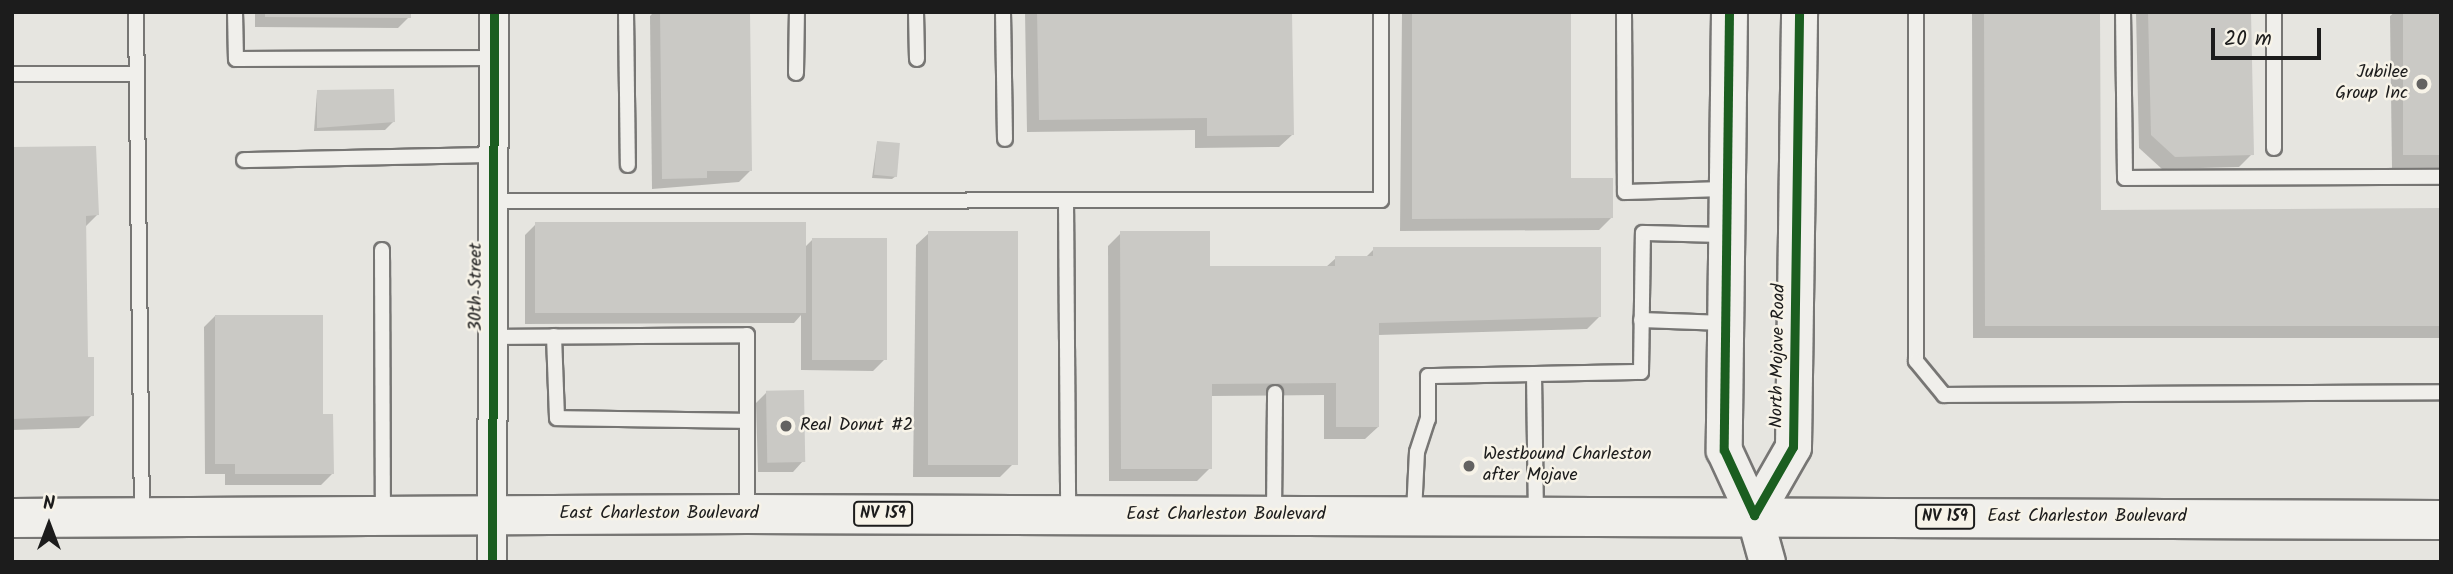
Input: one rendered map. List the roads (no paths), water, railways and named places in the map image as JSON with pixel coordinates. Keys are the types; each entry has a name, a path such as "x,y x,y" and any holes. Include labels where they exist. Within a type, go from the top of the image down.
{"main road":[{"name":"East Charleston Boulevard","path":"12,518 142,515 747,514 1754,515 2441,520"}],"street":[{"name":"30th Street","path":"492,562 494,12"},
{"path":"1729,12 1724,188 1724,450 1754,515 1766,559"},
{"name":"North Mojave Road","path":"1754,515 1793,447 1799,12"}],"lane":[{"path":"136,12 142,515"},
{"path":"235,12 236,59 494,58"},
{"path":"626,12 628,165"},
{"path":"796,74 797,12"},
{"path":"916,12 917,59"},
{"path":"1003,12 1005,139"},
{"path":"493,201 1381,200 1381,12"},
{"path":"1624,12 1625,192 1724,188"},
{"path":"1916,12 1916,361 1944,396 2441,392"},
{"path":"2123,12 2125,177 2441,177"},
{"path":"2274,12 2274,148"},
{"path":"12,74 136,74"},
{"path":"244,160 494,156"},
{"path":"1066,200 1068,515"},
{"path":"1414,515 1417,452 1428,419 1428,376 1641,372 1643,233 1724,235"},
{"path":"382,250 383,515"},
{"path":"1641,320 1725,323"},
{"path":"492,337 747,335 747,514"},
{"path":"554,336 557,418 747,421"},
{"path":"1534,374 1536,515"},
{"path":"1274,515 1275,393"}],"place":[{"name":"Jubilee Group Inc","path":"2422,84"},
{"name":"Real Donut #2","path":"786,426"},
{"name":"Westbound Charleston after Mojave","path":"1469,466"}]}
